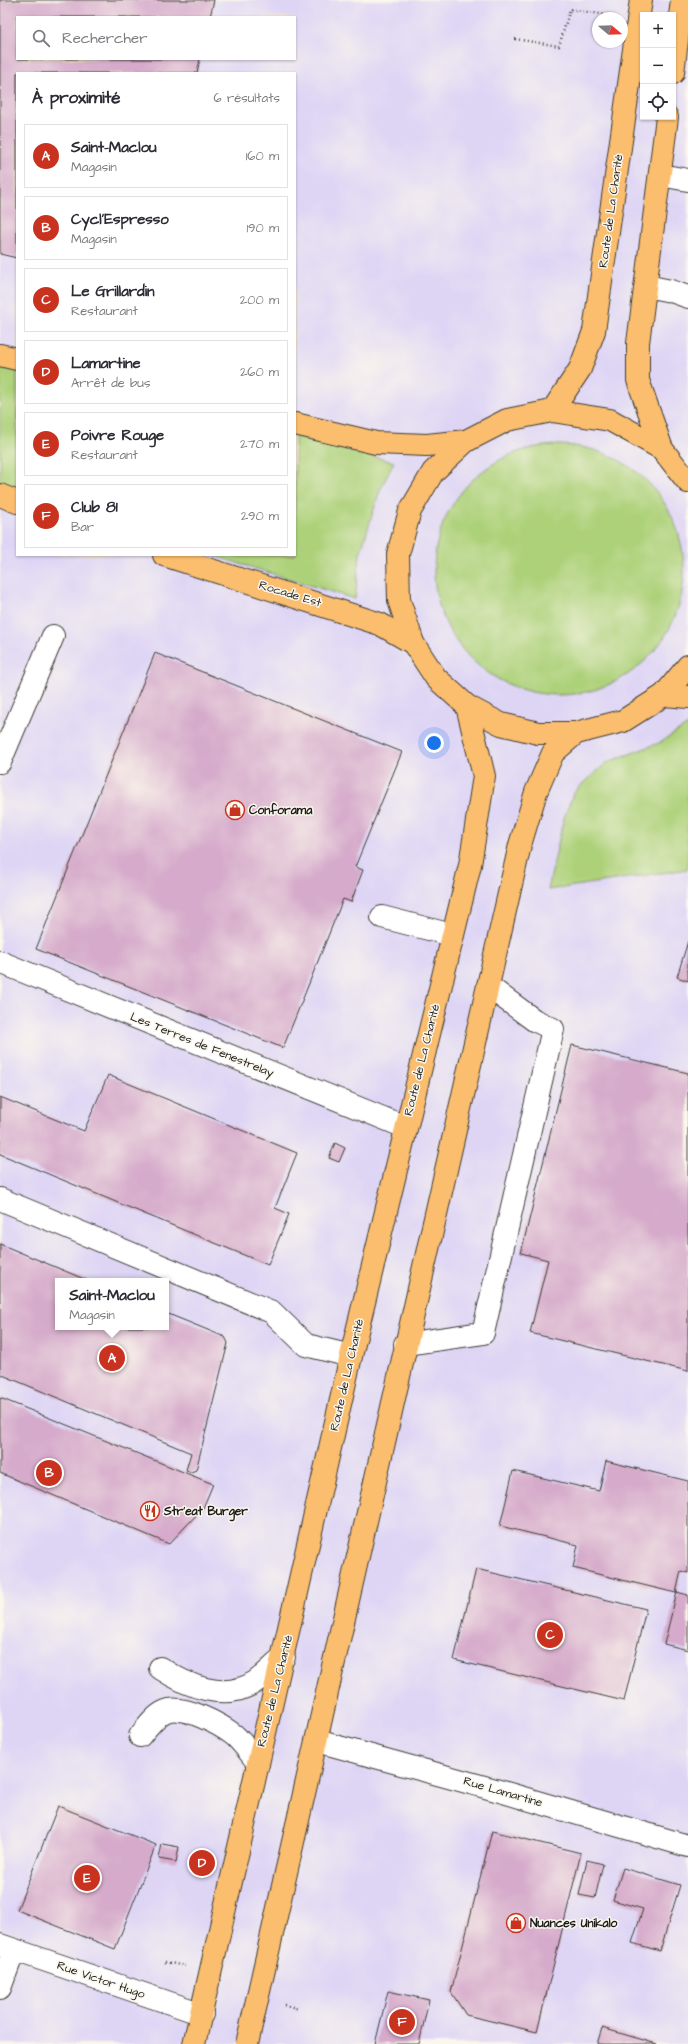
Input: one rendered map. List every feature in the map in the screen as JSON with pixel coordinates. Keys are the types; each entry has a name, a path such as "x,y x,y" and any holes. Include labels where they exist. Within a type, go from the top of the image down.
{"main road":[{"name":"Route de La Charité","path":"552,411 580,369 594,331 641,0"},
{"path":"676,49 682,0"},
{"path":"667,120 638,343 638,380 662,449 688,482"},
{"path":"0,356 16,360"},
{"path":"662,449 610,420 552,411 507,420 466,441 433,472 410,510 398,554 399,600 413,643 436,678 467,706 501,724 538,733 576,733 622,721 664,695 688,666"},
{"path":"296,424 376,443 427,445 466,441"},
{"path":"0,495 16,502"},
{"name":"Rocade Est","path":"167,556 380,624 413,643"},
{"path":"664,695 688,697"},
{"name":"Route de La Charité","path":"194,2044 258,1763 284,1657 351,1356 405,1127 470,865 484,776 467,706"},
{"path":"247,2044 520,845 536,792 553,753 576,733"}],"street":[{"path":"660,175 688,180"},
{"path":"646,286 671,291 688,297"},
{"path":"0,762 52,636"},
{"path":"382,917 452,935"},
{"name":"Les Terres de Fenestrelay","path":"0,962 405,1127"},
{"path":"406,1344 483,1333 553,1029 534,1020 488,986"},
{"path":"0,1199 272,1312 306,1345 351,1356"},
{"path":"160,1668 188,1684 223,1692 239,1690 255,1682 284,1657"},
{"path":"140,1736 155,1718 167,1710 180,1710 202,1716 233,1735 258,1763"},
{"name":"Rue Lamartine","path":"317,1741 503,1792 688,1846"},
{"path":"0,1988 7,1948"},
{"name":"Rue Victor Hugo","path":"7,1948 202,2014"}],"path":[{"path":"515,39 559,46 570,9 592,13"},
{"path":"165,1962 191,1967"}],"shaded area":[{"path":"0,0 688,0 688,725 659,743 608,762 585,781 573,794 549,890 688,869 688,2044 0,2044"}],"green space":[{"path":"0,366 16,370 16,489 0,483"},
{"path":"296,436 394,462 380,490 360,554 355,599 214,556 296,556"},
{"path":"547,445 571,445 607,454 629,466 648,481 663,500 675,522 682,546 684,570 682,594 675,618 663,640 648,659 629,674 607,686 571,695 547,695 511,686 489,674 470,659 455,640 443,618 434,582 434,558 443,522 455,500 470,481 489,466 511,454"},
{"path":"688,725 688,869 548,890 563,821 573,794 585,781 608,762 659,743"}],"building":[{"path":"0,0 214,0 210,16 16,16 16,60 200,60 197,72 16,72 16,258 0,254"},
{"name":"Conforama","path":"155,653 402,752 355,867 363,870 351,902 343,899 283,1048 36,949"},
{"path":"688,941 688,981 677,977"},
{"path":"572,1045 688,1073 688,1371 530,1333 548,1260 521,1253"},
{"path":"108,1075 297,1153 275,1208 289,1214 268,1265 0,1154 0,1097 84,1131"},
{"path":"335,1143 345,1148 339,1162 329,1158"},
{"path":"0,1244 82,1278 55,1278 55,1330 169,1330 169,1314 225,1337 228,1343 196,1470 191,1472 186,1470 191,1453 0,1374"},
{"path":"0,1398 213,1484 203,1508 169,1544 0,1473"},
{"path":"606,1461 688,1481 688,1573 681,1571 676,1593 573,1568 578,1545 500,1526 513,1471 599,1491"},
{"path":"476,1569 646,1609 624,1701 454,1660"},
{"path":"677,1592 688,1595 688,1650 664,1644"},
{"path":"58,1806 156,1845 115,1949 17,1910"},
{"name":"Nuances Unikalo","path":"492,1831 581,1853 537,2032 466,2015 451,1992"},
{"path":"162,1844 179,1847 176,1862 159,1859"},
{"path":"587,1860 603,1864 595,1898 579,1895"},
{"path":"623,1868 680,1885 660,1951 632,1943 643,1909 613,1900"},
{"path":"388,1991 429,2000 419,2044 375,2044"},
{"path":"602,2028 657,2044 597,2044"}],"place":[{"name":"Conforama","path":"235,810"},
{"name":"Saint-Maclou","path":"112,1358"},
{"name":"Cycl'Espresso","path":"49,1473"},
{"name":"Str’eat Burger","path":"150,1511"},
{"name":"Le Grillardin","path":"550,1635"},
{"name":"Lamartine","path":"202,1863"},
{"name":"Poivre Rouge","path":"87,1878"},
{"name":"Nuances Unikalo","path":"516,1923"},
{"name":"Club 81","path":"402,2022"}]}
